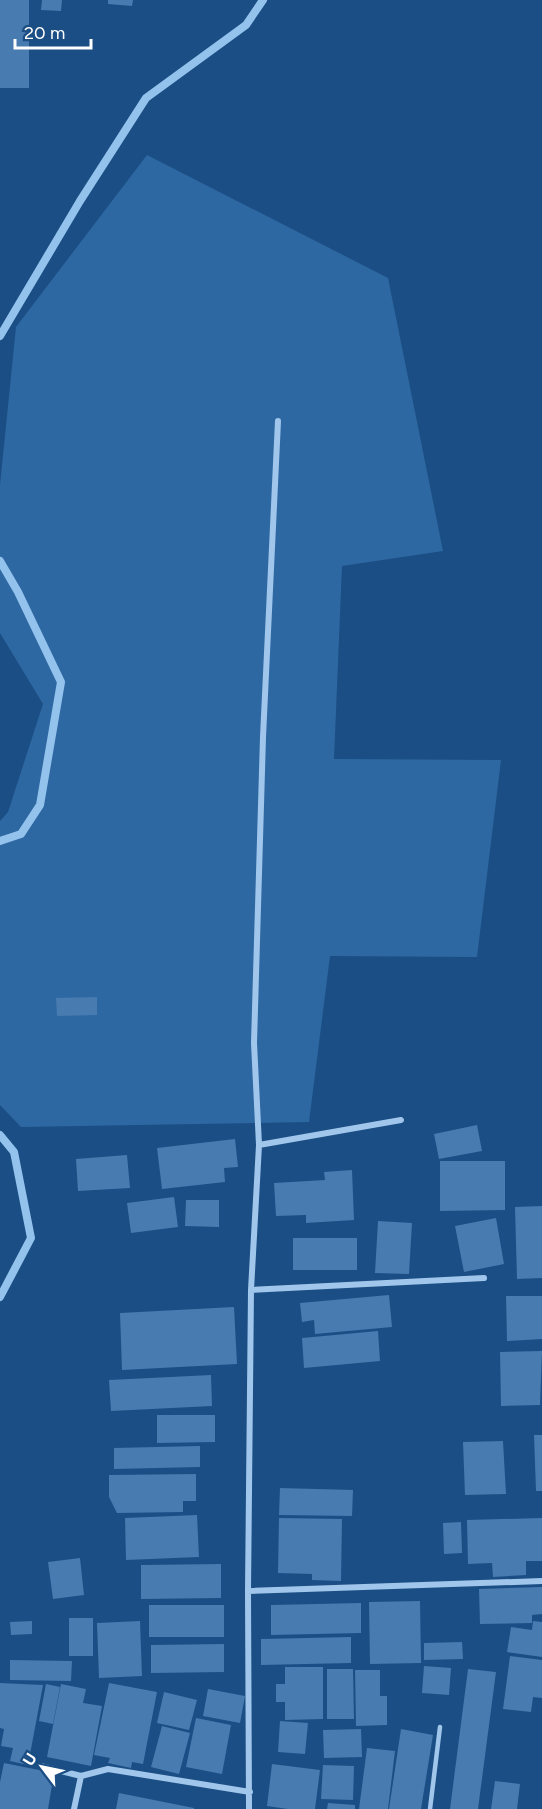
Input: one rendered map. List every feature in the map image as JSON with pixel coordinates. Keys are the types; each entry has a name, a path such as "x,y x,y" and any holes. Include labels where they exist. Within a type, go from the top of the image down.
{"street":[{"path":"249,1809 248,1591 252,1290 259,1145 254,1031 264,725 278,421"},
{"path":"259,1145 401,1120"},
{"path":"252,1290 484,1278"},
{"path":"248,1591 542,1581"},
{"path":"41,1766 81,1776 108,1769 250,1792"},
{"path":"74,1809 81,1776"}],"lane":[{"path":"430,1809 441,1727"}],"shaded area":[{"path":"147,155 388,278 443,551 342,566 334,759 501,760 477,957 330,956 309,1122 21,1127 0,1105 0,821 8,812 43,704 0,633 0,485 16,327"}],"building":[{"path":"0,0 29,0 29,88 0,88"},
{"path":"42,0 62,0 61,11 41,10"},
{"path":"108,0 133,0 132,6 108,4"},
{"path":"97,997 97,1015 57,1016 56,998"},
{"path":"477,1125 482,1151 439,1159 434,1134"},
{"path":"235,1139 238,1167 224,1168 225,1182 162,1189 157,1148"},
{"path":"127,1155 130,1188 78,1191 76,1159"},
{"path":"440,1161 505,1161 505,1210 440,1211"},
{"path":"352,1170 354,1220 306,1223 306,1215 276,1216 274,1183 325,1180 324,1172"},
{"path":"174,1197 178,1227 131,1233 127,1203"},
{"path":"186,1200 219,1200 219,1227 185,1226"},
{"path":"542,1206 542,1278 517,1279 515,1207"},
{"path":"496,1218 504,1264 464,1272 455,1226"},
{"path":"378,1221 412,1223 409,1274 375,1273"},
{"path":"293,1238 357,1238 357,1270 293,1270"},
{"path":"389,1295 392,1327 315,1334 314,1320 302,1322 300,1303"},
{"path":"506,1296 542,1296 542,1339 507,1341"},
{"path":"234,1307 237,1364 122,1370 120,1313"},
{"path":"378,1331 380,1361 304,1368 302,1338"},
{"path":"542,1351 540,1405 501,1406 500,1352"},
{"path":"211,1375 212,1406 111,1411 109,1380"},
{"path":"157,1415 215,1415 215,1442 157,1443"},
{"path":"534,1435 542,1435 542,1491 536,1491"},
{"path":"503,1441 506,1494 465,1495 463,1442"},
{"path":"200,1446 200,1467 114,1469 114,1448"},
{"path":"196,1474 196,1501 183,1501 183,1512 117,1513 109,1497 109,1475"},
{"path":"280,1488 353,1490 352,1516 279,1515"},
{"path":"197,1515 199,1557 126,1560 125,1518"},
{"path":"279,1518 342,1519 341,1581 312,1580 312,1574 278,1573"},
{"path":"542,1518 542,1561 526,1561 526,1575 493,1577 492,1563 468,1564 467,1520"},
{"path":"461,1522 462,1553 444,1554 443,1523"},
{"path":"80,1558 84,1595 53,1599 48,1562"},
{"path":"221,1564 221,1598 141,1599 141,1565"},
{"path":"542,1587 542,1614 532,1615 532,1623 480,1624 479,1589"},
{"path":"420,1601 421,1663 370,1664 369,1602"},
{"path":"361,1603 361,1633 271,1635 271,1605"},
{"path":"149,1605 224,1605 224,1637 149,1637"},
{"path":"69,1618 93,1618 93,1656 69,1656"},
{"path":"32,1621 32,1634 11,1635 10,1622"},
{"path":"140,1621 142,1676 99,1678 97,1623"},
{"path":"533,1621 542,1622 542,1657 507,1652 511,1627 532,1630"},
{"path":"351,1637 351,1663 261,1665 261,1639"},
{"path":"462,1642 463,1659 424,1660 424,1643"},
{"path":"224,1644 224,1672 151,1673 151,1645"},
{"path":"510,1656 542,1660 542,1698 533,1697 531,1712 503,1709"},
{"path":"10,1660 72,1661 71,1681 10,1680"},
{"path":"424,1666 451,1668 449,1695 422,1693"},
{"path":"285,1667 323,1667 323,1719 285,1720 285,1702 276,1702 276,1684 285,1684"},
{"path":"327,1669 353,1669 354,1719 327,1719"},
{"path":"468,1669 496,1672 478,1809 450,1809"},
{"path":"355,1670 380,1670 380,1696 387,1696 387,1725 356,1726"},
{"path":"0,1683 43,1685 28,1765 10,1761 13,1748 1,1746 4,1729 0,1728"},
{"path":"109,1683 157,1692 143,1764 132,1762 131,1768 108,1763 110,1758 94,1755"},
{"path":"46,1684 60,1687 53,1724 39,1721"},
{"path":"61,1684 86,1689 83,1703 102,1706 91,1766 47,1757"},
{"path":"208,1689 245,1696 240,1723 203,1716"},
{"path":"164,1692 197,1700 189,1730 157,1723"},
{"path":"196,1718 231,1725 222,1774 186,1767"},
{"path":"280,1721 308,1723 305,1754 278,1752"},
{"path":"162,1726 190,1733 179,1774 151,1767"},
{"path":"361,1729 362,1757 324,1758 323,1730"},
{"path":"401,1729 433,1735 421,1809 389,1809"},
{"path":"367,1748 395,1751 388,1809 359,1809"},
{"path":"4,1763 54,1773 48,1809 0,1809 0,1782"},
{"path":"272,1764 320,1770 315,1809 267,1806"},
{"path":"323,1765 354,1766 353,1800 321,1799"},
{"path":"495,1781 520,1784 517,1809 491,1809"},
{"path":"119,1793 194,1808 194,1809 116,1809"},
{"path":"328,1803 355,1805 355,1809 327,1809"}],"waterway":[{"path":"0,336 80,201 146,98 246,25 263,0"},
{"path":"0,561 18,592 61,682 40,805 21,834 0,841"},
{"path":"0,1135 14,1152 31,1238 0,1297"}]}
